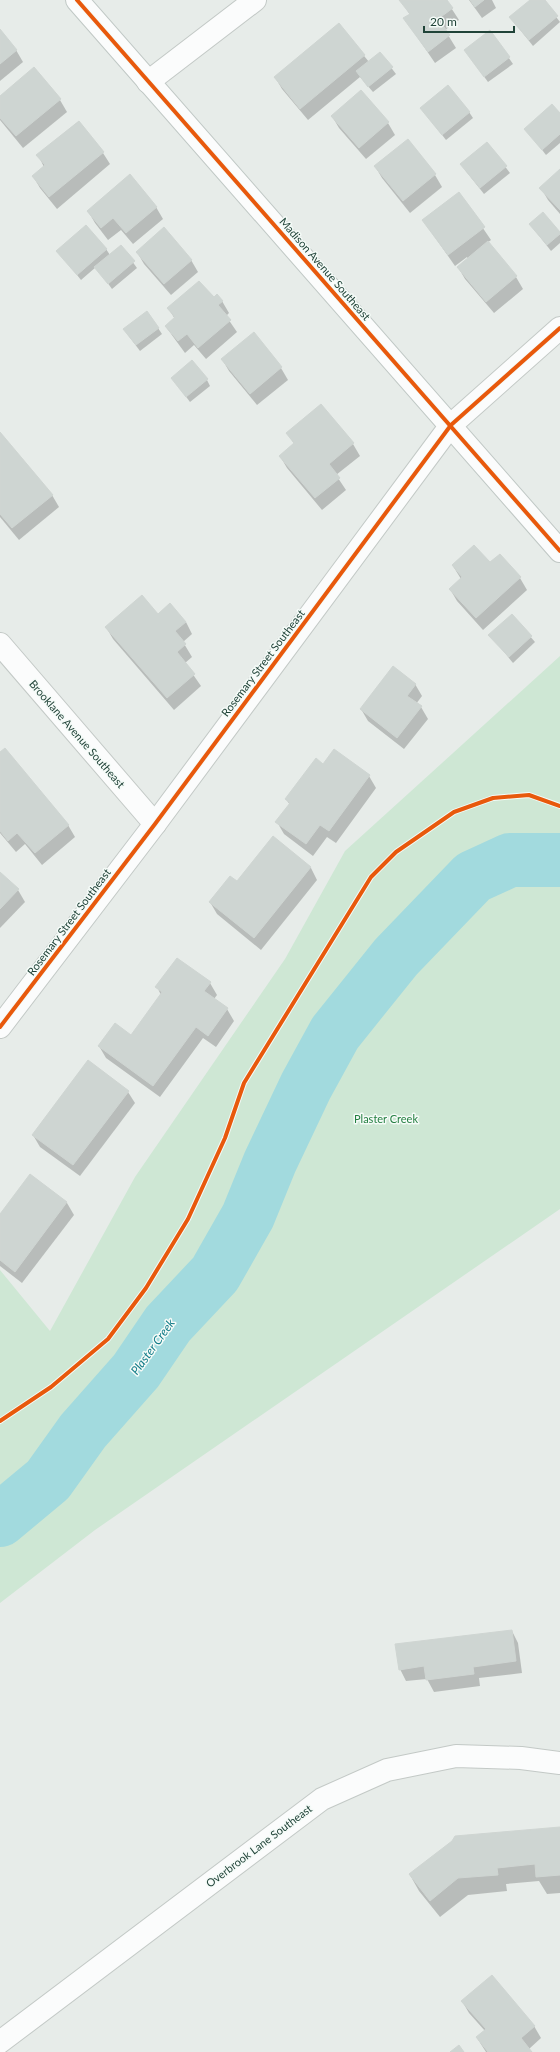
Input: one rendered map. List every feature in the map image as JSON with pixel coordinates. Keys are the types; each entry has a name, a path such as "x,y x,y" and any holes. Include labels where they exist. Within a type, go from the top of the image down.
{"street":[{"name":"Madison Avenue Southeast","path":"77,0 560,551"},
{"path":"148,82 255,0"},
{"name":"Rosemary Street Southeast","path":"0,1027 155,824 451,425 560,328"},
{"name":"Brooklane Avenue Southeast","path":"0,644 155,824"},
{"name":"Overbrook Lane Southeast","path":"0,2042 322,1798 387,1770 456,1756 521,1758 560,1763"}],"green space":[{"name":"Plaster Creek","path":"560,656 560,1209 95,1530 0,1603 0,1270 50,1331 135,1177 285,959 345,851"}],"building":[{"path":"399,0 447,0 453,8 438,19 450,35 428,52 403,18 410,14"},
{"path":"470,0 484,0 475,7"},
{"path":"530,0 545,0 558,16 529,40 509,17"},
{"path":"339,23 365,55 300,109 274,77"},
{"path":"0,29 17,50 0,64"},
{"path":"490,30 510,57 484,77 464,50"},
{"path":"380,52 393,67 368,87 356,71"},
{"path":"34,67 61,99 16,136 0,118 0,96"},
{"path":"448,85 470,112 442,135 420,108"},
{"path":"361,90 389,122 359,148 331,116"},
{"path":"552,104 560,113 560,134 542,150 524,129"},
{"path":"79,121 104,152 49,197 32,176 45,165 36,155"},
{"path":"408,139 436,174 403,201 374,166"},
{"path":"487,142 507,166 480,188 460,164"},
{"path":"560,169 560,210 539,188"},
{"path":"130,174 157,207 126,233 113,218 101,228 87,211"},
{"path":"459,192 485,227 448,255 422,220"},
{"path":"543,212 560,232 560,234 547,245 529,224"},
{"path":"86,225 107,249 77,275 56,251"},
{"path":"164,227 192,260 164,284 136,252"},
{"path":"488,241 517,276 486,302 457,267"},
{"path":"121,245 135,261 108,284 94,267"},
{"path":"199,281 214,297 217,294 223,301 218,305 231,320 198,348 187,334 178,341 165,326 175,317 167,308"},
{"path":"147,311 159,328 136,345 123,329"},
{"path":"254,332 282,367 250,394 221,359"},
{"path":"192,360 208,379 186,397 171,378"},
{"path":"321,404 354,443 329,464 340,478 315,498 279,456 294,443 286,433"},
{"path":"0,432 53,495 12,528 0,514"},
{"path":"474,545 490,562 500,554 521,577 476,618 449,589 462,577 452,565"},
{"path":"142,595 158,614 170,603 186,622 175,631 186,644 177,652 195,674 167,698 105,627"},
{"path":"512,614 532,636 509,657 488,635"},
{"path":"393,666 416,684 407,696 422,706 397,738 360,709"},
{"path":"5,748 69,825 35,853 17,833 8,841 0,831 0,752"},
{"path":"334,749 370,775 329,831 320,825 306,844 275,822 290,803 285,799 316,758 323,764"},
{"path":"273,836 311,867 254,938 209,902 230,876 237,881"},
{"path":"0,872 19,889 0,909"},
{"path":"177,958 211,982 204,991 228,1008 208,1036 196,1027 153,1086 98,1046 115,1023 131,1035 162,992 155,987"},
{"path":"88,1060 129,1091 73,1165 32,1135"},
{"path":"30,1174 67,1202 15,1272 0,1260 0,1214"},
{"path":"512,1630 516,1661 473,1667 474,1674 426,1680 424,1666 399,1670 395,1644"},
{"path":"560,1827 560,1875 536,1877 535,1864 497,1868 498,1875 458,1878 430,1901 409,1874 452,1841 455,1836"},
{"path":"492,1975 535,2026 521,2038 532,2052 488,2052 476,2037 486,2029 461,2001"},
{"path":"459,2045 464,2052 450,2052"}],"waterway":[{"name":"Plaster Creek","path":"0,1520 48,1480 83,1431 136,1371 168,1324 215,1274 248,1216 270,1162 306,1086 335,1033 396,957 473,877 510,860 560,860"}],"cycle path":[{"path":"77,0 560,551"},
{"path":"0,1027 155,824 451,425 560,328"},
{"path":"0,1421 51,1387 108,1339 146,1288 188,1219 225,1138 244,1083 371,877 396,852 454,812 493,798 529,795 560,806"}]}
